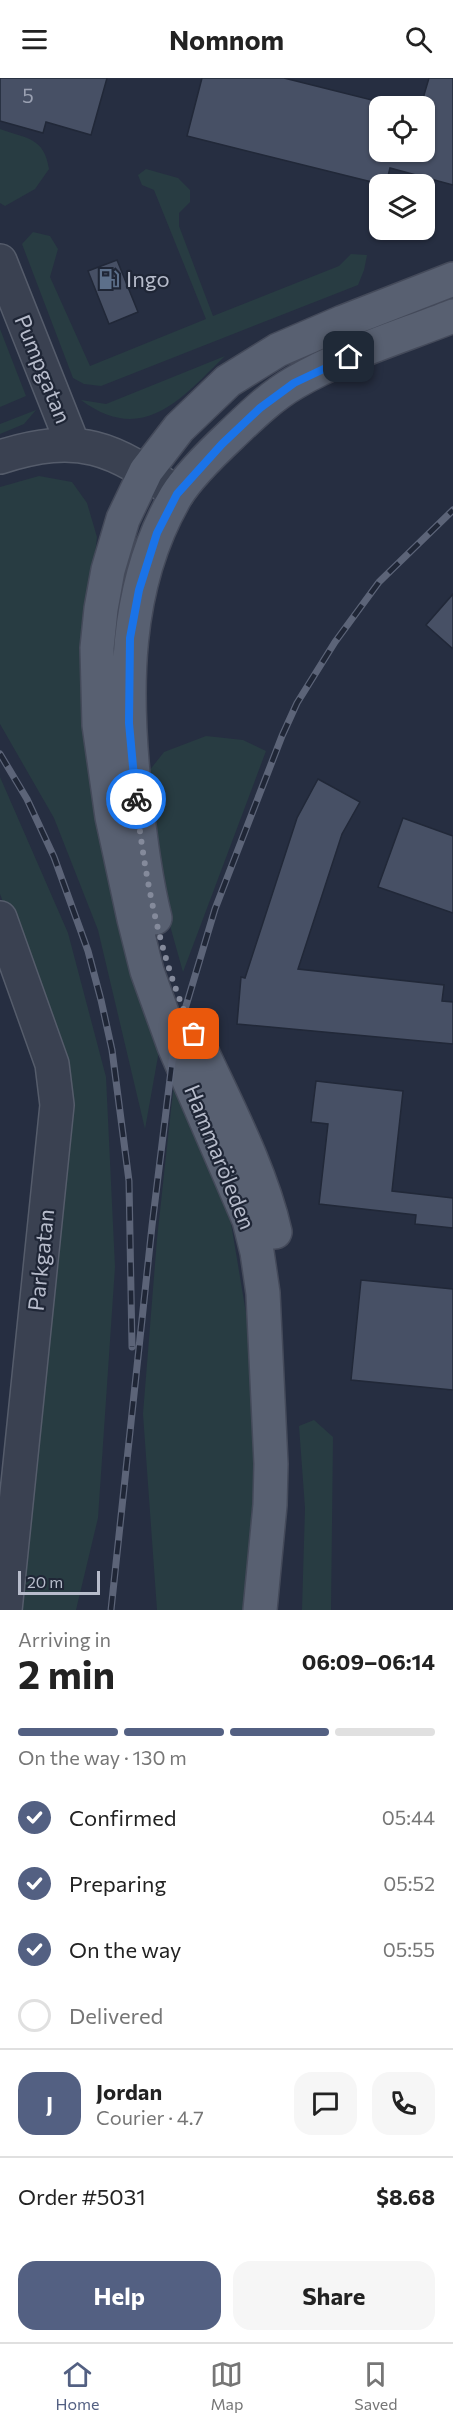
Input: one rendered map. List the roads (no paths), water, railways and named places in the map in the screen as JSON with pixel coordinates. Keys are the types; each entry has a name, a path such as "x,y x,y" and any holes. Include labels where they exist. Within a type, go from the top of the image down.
{"main road":[{"name":"Hammaröleden","path":"260,1610 270,1505 271,1464 263,1293 257,1252 249,1220 174,1046 147,971 112,817 100,735 97,648 101,609 108,570 123,519 146,471 179,428 228,381 278,350 453,279"},
{"name":"Hammaröleden","path":"279,1610 289,1466 284,1294 279,1252 270,1212 257,1176 184,1012 166,960 154,911 132,764 129,723 130,638 139,590 157,533 177,494 222,444 260,408 294,383 349,357 453,316"}],"street":[{"name":"Pumpgatan","path":"0,261 73,445"},
{"path":"0,457 41,446 73,445 115,455 146,471 177,494"},
{"name":"Parkgatan","path":"0,918 52,1064 56,1096 9,1483 4,1610"}],"railway":[{"path":"111,1610 152,1226 174,1046 215,909 297,703 335,642 379,582 453,510"},
{"path":"0,754 27,799 54,857 88,951 101,1000 112,1050 129,1181 132,1347"}],"place":[{"name":"Ingo","path":"109,279"}]}
